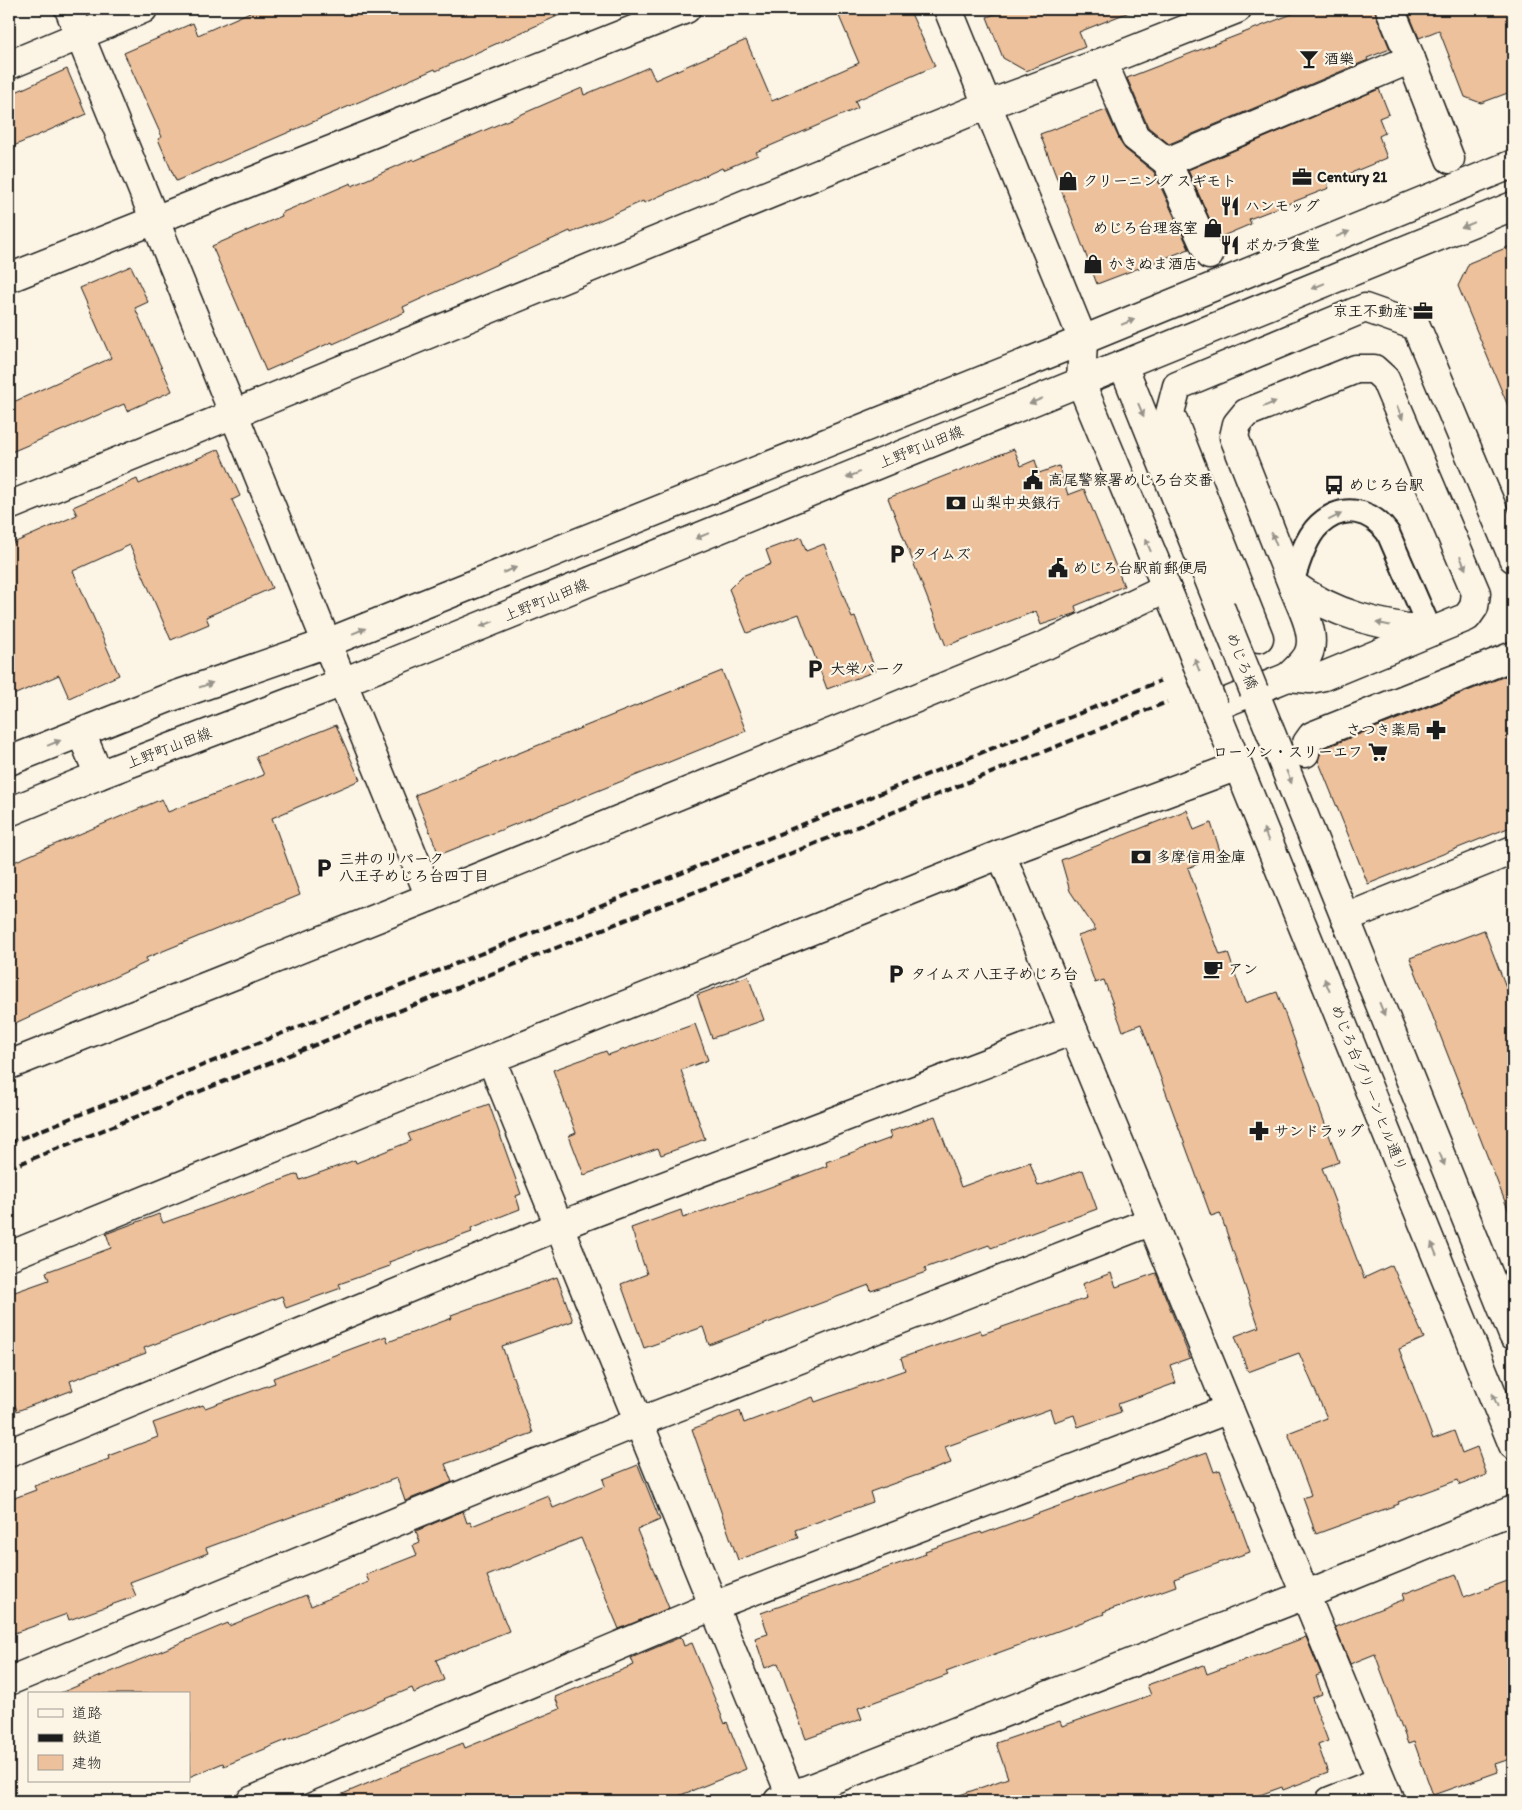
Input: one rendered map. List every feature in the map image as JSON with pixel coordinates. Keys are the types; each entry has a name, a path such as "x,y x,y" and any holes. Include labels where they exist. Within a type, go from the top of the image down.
{"street":[{"path":"69,9 430,898"},
{"path":"9,65 144,9"},
{"path":"9,278 686,9"},
{"path":"948,9 1083,340 1081,382 1219,719 1259,703 1302,663 1310,649 1310,631 1234,437 1238,424 1246,413 1356,369 1374,369 1385,379 1476,592 1474,607 1467,617 1324,676 1310,679 1288,677"},
{"path":"9,506 987,105 1237,9"},
{"path":"1390,9 1412,59 1450,159"},
{"path":"1167,162 1412,59"},
{"path":"1103,62 1135,137 1167,162 1209,255"},
{"path":"9,761 168,698 327,644 1083,340 1513,164"},
{"name":"上野町山田線","path":"9,812 99,775 343,682 1513,206"},
{"path":"1231,603 1170,413 1178,386 1365,308 1416,326 1513,555"},
{"path":"1083,340 1122,365 1231,603 1258,638"},
{"path":"1292,584 1327,606 1351,616 1378,623 1431,632"},
{"path":"9,1065 430,898 1046,645 1166,588"},
{"name":"めじろ橋","path":"1231,603 1259,703"},
{"path":"1305,753 1307,743 1312,736 1513,656"},
{"path":"1259,703 1513,1335"},
{"name":"めじろ台グリーンヒル通り","path":"1219,719 1513,1445"},
{"path":"81,733 99,775"},
{"path":"9,1256 491,1059 1001,854 1238,766"},
{"path":"1345,918 1513,850"},
{"path":"1001,854 1385,1791 1330,1801"},
{"path":"9,1452 559,1226 1073,1030"},
{"path":"491,1059 714,1606 787,1800 1305,1595 1513,1510"},
{"path":"1384,1125 1422,1109"},
{"path":"9,1681 638,1422 1152,1221"},
{"path":"251,1801 714,1606 1229,1409"}],"lane":[{"path":"1292,584 1303,550 1319,526 1336,515 1352,510 1368,515 1381,523 1388,533 1431,632"}],"building":[{"path":"257,9 573,9 436,71 435,69 176,181 158,139 162,137 124,53 193,23 198,35"},
{"path":"836,9 909,9 935,66 855,101 858,108 756,152 758,155 723,170 722,168 571,233 570,231 403,307 405,312 266,371 212,246 282,216 281,213 351,183 352,186 413,159 414,161 582,88 584,95 649,67 655,80 746,40 772,101 859,63"},
{"path":"1008,9 1134,10 1079,32 1085,47 1026,71 1003,58 987,17"},
{"path":"1305,9 1375,9 1390,49 1169,144 1148,127 1127,78"},
{"path":"1407,9 1513,9 1513,91 1481,103 1465,97 1439,30 1419,38"},
{"path":"67,69 86,114 9,148 9,95"},
{"path":"1379,89 1389,114 1379,118 1385,133 1379,136 1387,158 1327,183 1329,188 1249,219 1251,224 1218,238 1188,170"},
{"path":"1106,110 1125,149 1154,172 1189,249 1097,284 1040,134"},
{"path":"1513,245 1513,418 1458,286 1469,263"},
{"path":"131,266 148,302 135,308 172,391 127,411 124,404 9,453 9,404 111,358 80,288"},
{"path":"219,449 240,496 232,500 272,588 206,617 209,624 171,640 130,545 73,571 119,675 69,698 59,675 9,697 9,545 77,515 73,507 137,479 139,484"},
{"path":"1014,449 1021,466 1035,460 1039,473 1059,466 1068,495 1084,489 1124,586 1075,606 1077,613 1041,625 1036,611 946,646 888,498"},
{"path":"801,537 806,551 824,544 852,618 855,617 876,671 827,689 799,614 747,633 729,589 742,576 771,564 766,550"},
{"path":"722,671 746,731 439,855 415,795"},
{"path":"1513,673 1513,826 1368,884 1318,760 1322,749"},
{"path":"336,725 360,780 272,818 300,895 146,958 147,962 9,1026 9,864 162,799 168,812 264,775 256,757"},
{"path":"1187,810 1194,830 1211,823 1221,854 1188,868 1220,955 1228,953 1245,1003 1277,992 1339,1162 1322,1168 1364,1278 1392,1265 1424,1338 1399,1349 1433,1439 1454,1431 1462,1453 1477,1447 1487,1475 1460,1485 1458,1480 1316,1534 1303,1498 1311,1495 1288,1433 1327,1418 1299,1353 1248,1372 1235,1336 1259,1327 1220,1213 1211,1216 1141,1024 1123,1031 1104,980 1095,983 1078,936 1096,930 1070,891 1061,860"},
{"path":"1484,930 1513,1005 1513,1217 1511,1217 1410,958"},
{"path":"748,976 764,1020 712,1038 697,995"},
{"path":"695,1024 708,1060 681,1070 705,1139 661,1155 658,1148 584,1175 569,1136 576,1133 553,1070 606,1051 608,1055"},
{"path":"489,1104 521,1194 516,1196 520,1209 471,1228 472,1232 389,1262 390,1266 339,1284 341,1288 286,1308 282,1296 144,1348 146,1353 70,1381 73,1390 17,1411 9,1389 9,1294 49,1280 46,1272 111,1248 106,1233 159,1214 163,1223 298,1174 300,1180 355,1160 356,1163 411,1141 408,1134"},
{"path":"935,1116 961,1187 1030,1162 1038,1186 1083,1170 1097,1209 991,1248 989,1245 925,1268 926,1272 871,1291 869,1285 709,1345 703,1327 644,1348 621,1284 647,1274 631,1228 681,1210 683,1218 765,1189 827,1166 826,1162 891,1138 889,1132"},
{"path":"1111,1273 1116,1287 1156,1273 1190,1358 1170,1365 1176,1383 1118,1404 1121,1412 1078,1427 1074,1415 1054,1422 1050,1409 945,1447 951,1463 870,1492 873,1502 795,1530 798,1538 738,1560 692,1429 740,1411 744,1423 813,1397 815,1402 905,1370 901,1358 980,1330 982,1334 1087,1298 1082,1284"},
{"path":"557,1277 573,1321 502,1346 533,1433 445,1464 452,1482 405,1501 397,1478 206,1548 208,1553 130,1582 136,1596 69,1620 67,1614 9,1635 9,1500 36,1490 34,1486 109,1459 108,1456 158,1437 153,1423 203,1405 205,1408 275,1383 273,1378 386,1336 388,1342 452,1318 451,1315"},
{"path":"1207,1452 1214,1472 1220,1470 1250,1552 1174,1579 1176,1586 946,1672 948,1675 858,1708 862,1719 806,1739 778,1663 765,1668 755,1638 768,1634 761,1613 926,1554 925,1551 981,1532 982,1534"},
{"path":"638,1465 660,1520 637,1530 669,1608 619,1629 581,1538 487,1576 509,1631 436,1660 444,1680 414,1693 412,1688 224,1766 223,1763 190,1777 190,1692 63,1692 228,1623 229,1626 306,1595 311,1606 369,1582 366,1575 417,1555 413,1545 420,1542 416,1531 463,1511 467,1523 470,1522 472,1526 548,1495 553,1508 605,1486 603,1479"},
{"path":"1456,1574 1464,1597 1513,1579 1513,1758 1495,1764 1498,1772 1433,1795 1414,1742 1408,1744 1375,1654 1350,1664 1335,1627 1405,1599 1403,1594"},
{"path":"681,1637 684,1646 692,1643 725,1724 727,1722 746,1769 666,1801 326,1801 463,1743 465,1748 560,1709 555,1697 634,1665 631,1658"},
{"path":"1306,1637 1321,1674 1316,1676 1322,1694 1312,1698 1328,1741 1318,1745 1328,1773 1283,1790 1282,1787 1243,1801 955,1801 954,1797 1008,1778 996,1743 1060,1721 1062,1726 1151,1695 1147,1685 1204,1665 1207,1674"}],"railway":[{"path":"9,1143 1160,681"},
{"path":"9,1168 1167,702"}],"place":[{"name":"酒樂","path":"1309,59"},
{"name":"Century 21","path":"1302,177"},
{"name":"クリーニング スギモト","path":"1068,181"},
{"name":"ハンモッグ","path":"1230,206"},
{"name":"めじろ台理容室","path":"1213,228"},
{"name":"ポカラ食堂","path":"1230,245"},
{"name":"かきぬま酒店","path":"1093,264"},
{"name":"京王不動産","path":"1423,311"},
{"name":"高尾警察署めじろ台交番","path":"1033,480"},
{"name":"めじろ台駅","path":"1334,485"},
{"name":"山梨中央銀行","path":"956,503"},
{"name":"タイムズ","path":"897,554"},
{"name":"めじろ台駅前郵便局","path":"1058,568"},
{"name":"大栄パーク","path":"815,669"},
{"name":"さつき薬局","path":"1436,730"},
{"name":"ローソン・スリーエフ","path":"1378,752"},
{"name":"多摩信用金庫","path":"1141,857"},
{"name":"三井のリパーク 八王子めじろ台四丁目","path":"324,868"},
{"name":"アン","path":"1213,969"},
{"name":"タイムズ 八王子めじろ台","path":"896,974"},
{"name":"サンドラッグ","path":"1259,1131"}]}
